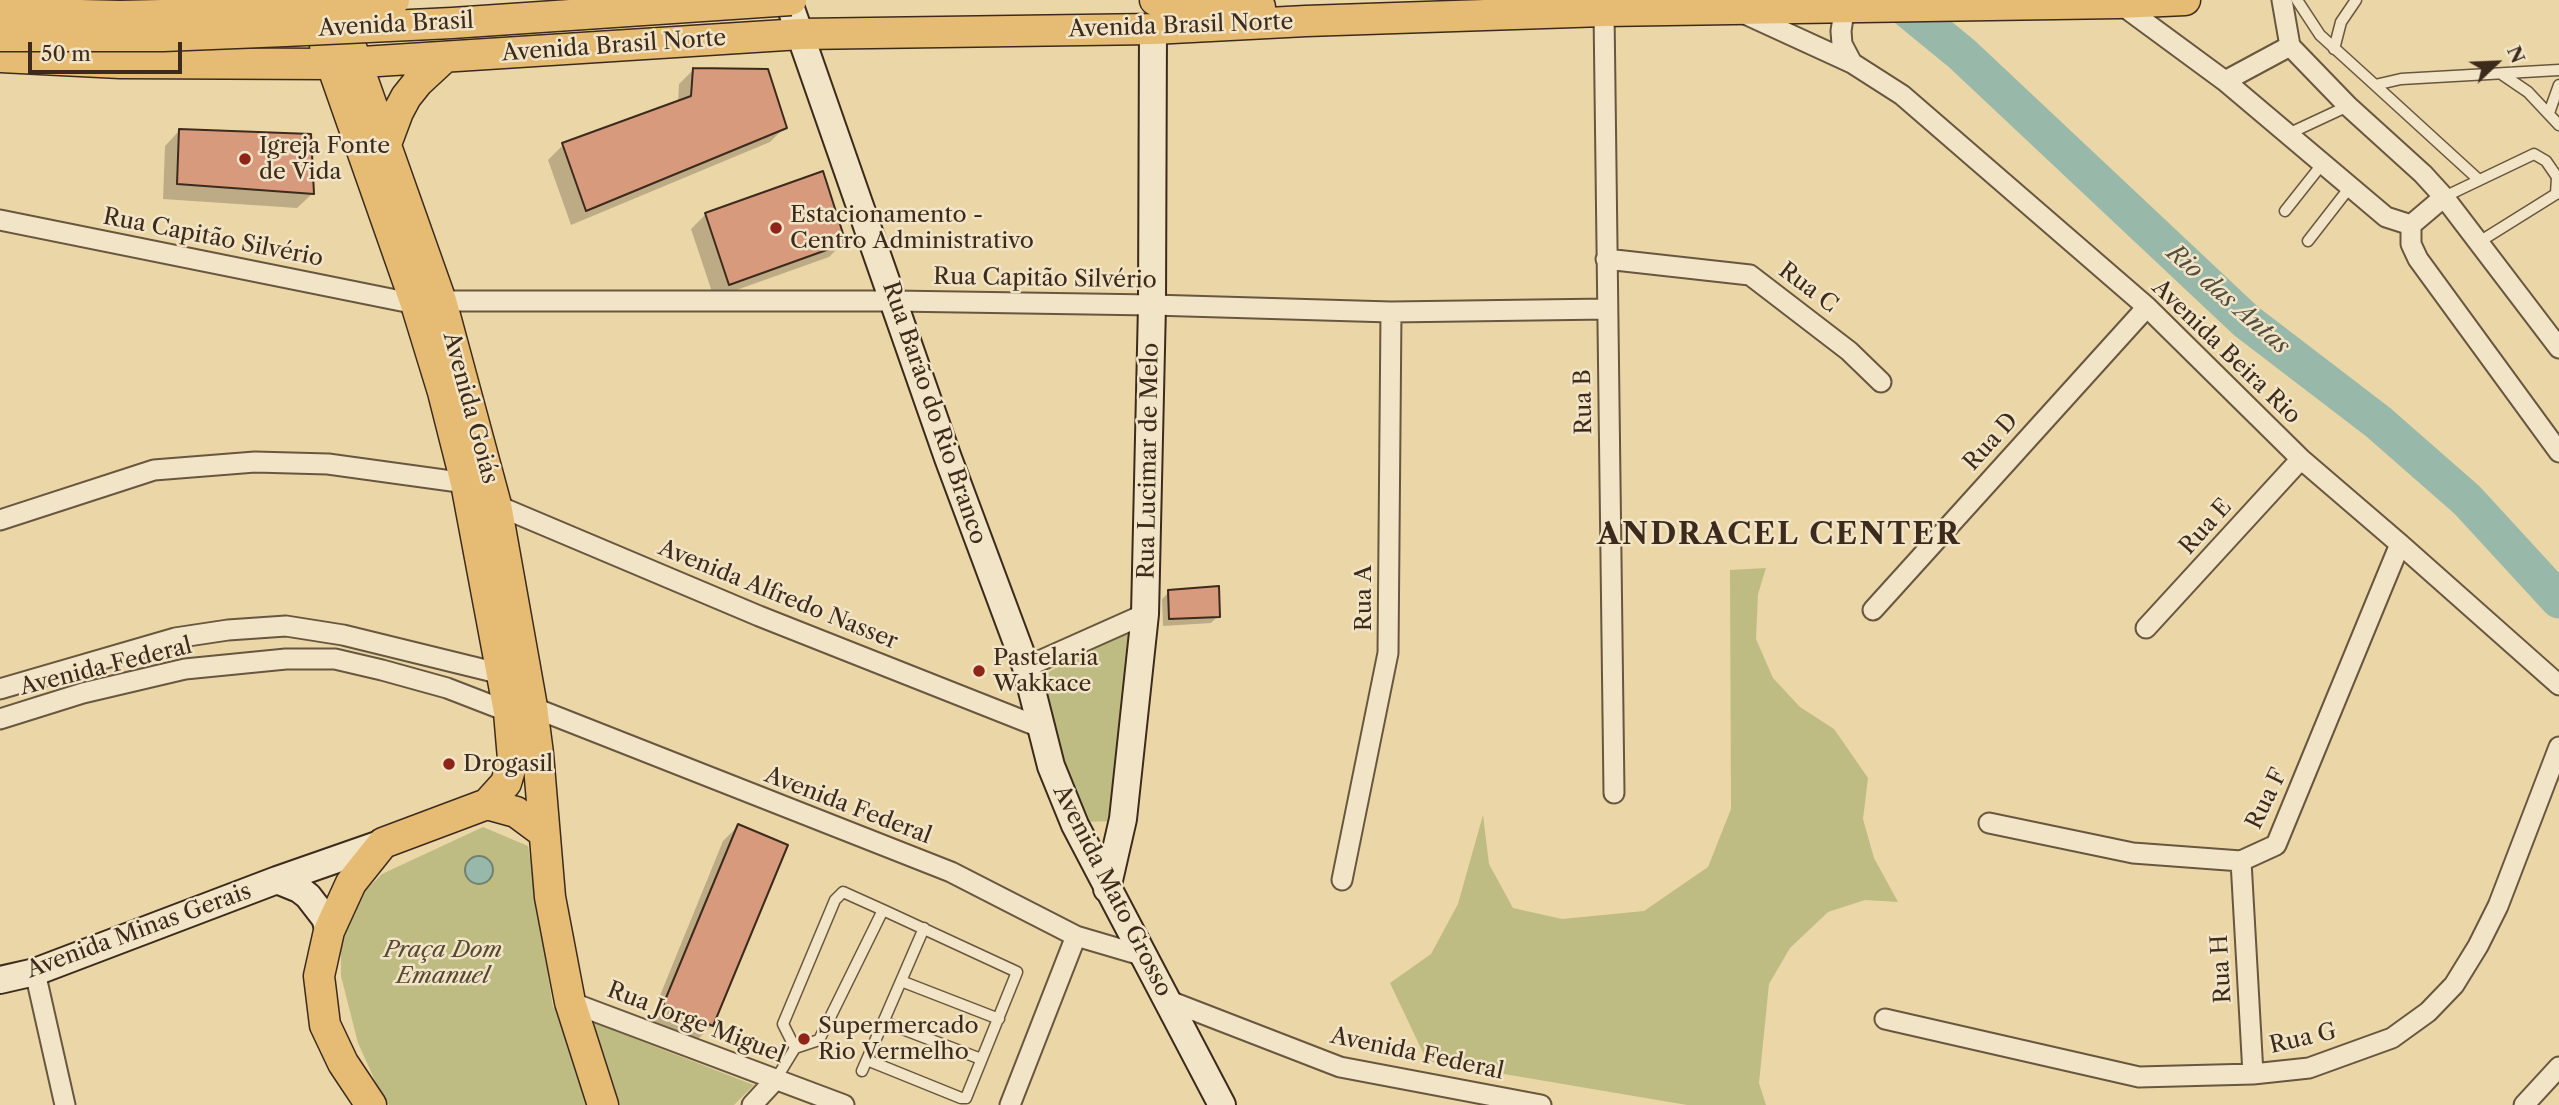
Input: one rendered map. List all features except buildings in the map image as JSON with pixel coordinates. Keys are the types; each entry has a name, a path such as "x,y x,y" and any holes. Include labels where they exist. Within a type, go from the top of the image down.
{"main road":[{"name":"Avenida Goiás","path":"310,0 386,144 428,302 443,392 466,483 502,674 521,710 538,754 543,832"},
{"name":"Avenida Goiás","path":"335,0 344,64 496,505 521,710 511,771 500,791 487,804"},
{"name":"Avenida Brasil","path":"0,13 120,16 394,0"},
{"name":"Avenida Brasil","path":"0,36 163,36 285,31 452,23 790,0"},
{"name":"Rua Barão do Rio Branco","path":"790,0 948,458 1026,667"},
{"path":"1155,0 1265,8 1306,20"},
{"path":"2119,3 2185,0"},
{"name":"Avenida Brasil Norte","path":"0,57 120,63 344,64 801,34 1153,29 1306,20 1604,11 2119,3"},
{"name":"Rua Lucimar de Melo","path":"1107,889 1123,819 1145,614 1152,304 1153,29"},
{"path":"386,144 406,97 445,57"},
{"name":"Avenida Mato Grosso","path":"1026,667 1055,778 1075,825 1222,1105"},
{"path":"487,804 516,812 543,832 550,897 570,1002 603,1105"},
{"name":"Avenida Minas Gerais","path":"0,980 35,972 487,804"},
{"path":"367,1103 343,1063 325,1025 319,976 329,931 351,883 383,843"},
{"name":"Avenida Minas Gerais","path":"277,880 309,896 325,918 329,931"}],"street":[{"path":"2282,0 2290,46 2348,106 2423,174 2444,197 2559,348"},
{"path":"2119,3 2225,81 2386,217 2411,225"},
{"path":"1852,63 1842,44 1841,31 1843,18 1856,6"},
{"name":"Rua B","path":"1604,11 1614,793"},
{"name":"Avenida Beira Rio","path":"1738,11 1852,63 1902,95 2147,307 2301,459 2559,685"},
{"path":"2225,81 2290,46"},
{"path":"2444,197 2411,225 2411,244 2418,259 2559,452"},
{"name":"Rua Capitão Silvério","path":"0,220 428,302 895,301 1152,304 1391,312 1607,309"},
{"name":"Rua C","path":"1606,259 1751,275 1849,351 1881,382"},
{"name":"Rua D","path":"1873,610 2147,307"},
{"name":"Rua A","path":"1342,880 1388,653 1391,312"},
{"name":"Rua E","path":"2146,628 2301,459"},
{"path":"0,520 154,470 242,463 328,464 466,483"},
{"name":"Avenida Alfredo Nasser","path":"496,505 759,616 1042,728"},
{"name":"Rua F","path":"1989,822 2133,853 2241,861 2276,845 2400,544"},
{"path":"1026,667 1145,614"},
{"name":"Avenida Federal","path":"0,689 175,638 228,630 286,626 343,635 502,674"},
{"path":"175,638 185,669"},
{"name":"Avenida Federal","path":"0,719 83,693 185,669 286,659 335,659 521,710 951,872 1076,936 1144,956"},
{"name":"Rua G","path":"1885,1018 2139,1077 2253,1074 2309,1068 2392,1038 2428,1012 2454,985 2478,946 2498,906 2559,747"},
{"name":"Rua H","path":"2241,861 2253,1074"},
{"path":"1010,1105 1076,936"},
{"path":"35,972 65,1105"},
{"name":"Avenida Federal","path":"1167,1000 1340,1067 1541,1105"},
{"name":"Rua Jorge Miguel","path":"570,1002 844,1105"},
{"path":"2524,1105 2559,1067"},
{"path":"752,1105 776,1079"}],"lane":[{"path":"2297,0 2320,35 2334,49 2479,180"},
{"path":"2334,49 2340,22 2356,0"},
{"path":"2375,85 2401,79 2559,70"},
{"path":"2502,75 2528,92 2559,125"},
{"path":"2549,113 2559,85"},
{"path":"2287,134 2348,106"},
{"path":"2444,197 2534,155 2546,161 2557,177 2556,194 2479,242"},
{"path":"2285,211 2323,163"},
{"path":"2308,241 2350,187"},
{"path":"795,1048 783,1024 835,900 843,892 1017,972 966,1098 867,1060"},
{"path":"776,1079 795,1048 819,1040 883,909"},
{"path":"862,1072 924,928"},
{"path":"901,981 999,1019"},
{"path":"884,1022 981,1059"}],"green space":[{"path":"1766,568 1758,594 1756,639 1773,678 1800,707 1834,729 1868,778 1863,819 1874,858 1898,902 1865,900 1828,912 1790,948 1769,984 1759,1083 1766,1105 1687,1105 1427,1061 1390,983 1431,954 1458,904 1483,815 1489,864 1513,908 1562,919 1644,911 1708,867 1731,809 1730,570"},
{"path":"1140,619 1120,821 1077,822 1037,679"},
{"name":"Praça Dom Emanuel","path":"483,827 528,846 553,1007 754,1085 734,1105 389,1105 381,1094 358,1043 341,976 341,941 357,899 382,874"}],"shaded area":[{"path":"479,856 489,860 493,870 489,880 479,884 469,880 465,870 469,860"}],"waterway":[{"name":"Rio das Antas","path":"1896,0 1962,54 2246,321 2378,422 2467,500 2559,600"}],"place":[{"name":"Igreja Fonte de Vida","path":"245,159"},
{"name":"Estacionamento - Centro Administrativo","path":"776,228"},
{"name":"Pastelaria Wakkace","path":"979,671"},
{"name":"Drogasil","path":"449,764"},
{"name":"Supermercado Rio Vermelho","path":"804,1039"}],"district":[{"name":"ANDRACEL CENTER","path":"1779,535"}]}
